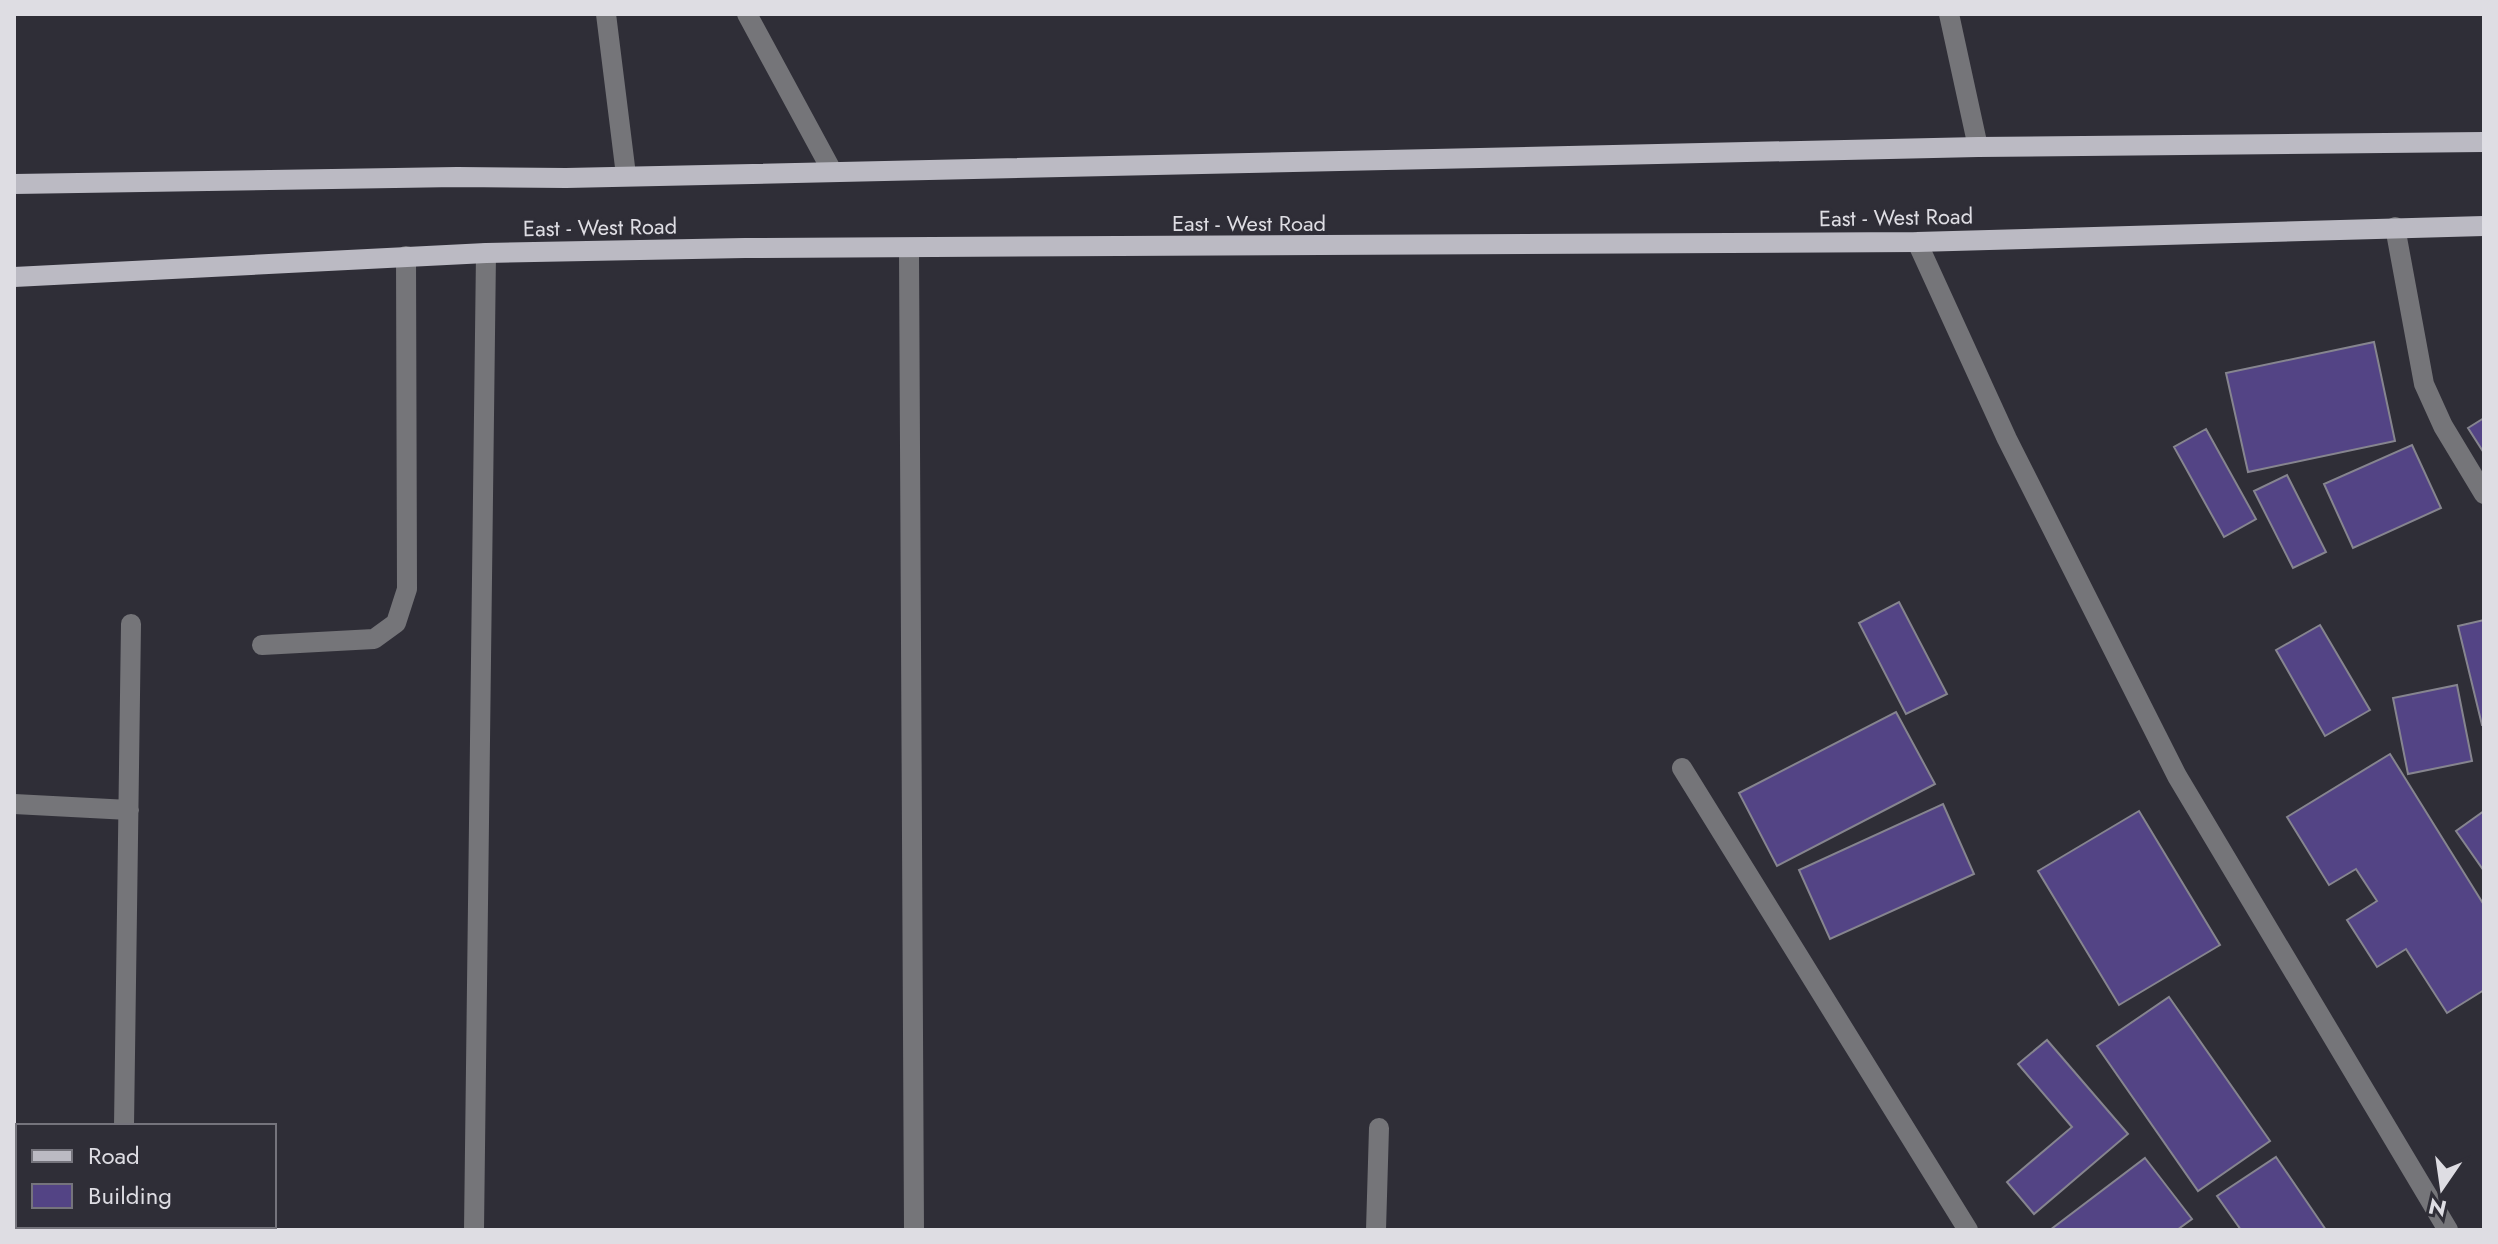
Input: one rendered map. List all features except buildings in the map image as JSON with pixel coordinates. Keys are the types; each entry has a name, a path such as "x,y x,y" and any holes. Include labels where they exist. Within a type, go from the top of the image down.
{"main road":[{"path":"14,184 626,175 1978,147 2484,142"},
{"name":"East - West Road","path":"14,277 486,253 745,248 1917,242 2484,226"}],"street":[{"path":"606,14 626,175"},
{"path":"747,14 832,171"},
{"path":"1949,14 1978,147"},
{"path":"2395,227 2424,384 2443,426 2484,494"},
{"path":"1917,242 2007,439 2177,776 2448,1230"},
{"path":"909,249 914,1230"},
{"path":"474,1230 486,253"},
{"path":"262,645 374,639 396,623 407,589 406,256"},
{"path":"124,1124 131,624"},
{"path":"1682,768 1968,1230"},
{"path":"14,804 129,810"},
{"path":"1376,1230 1379,1128"}]}
